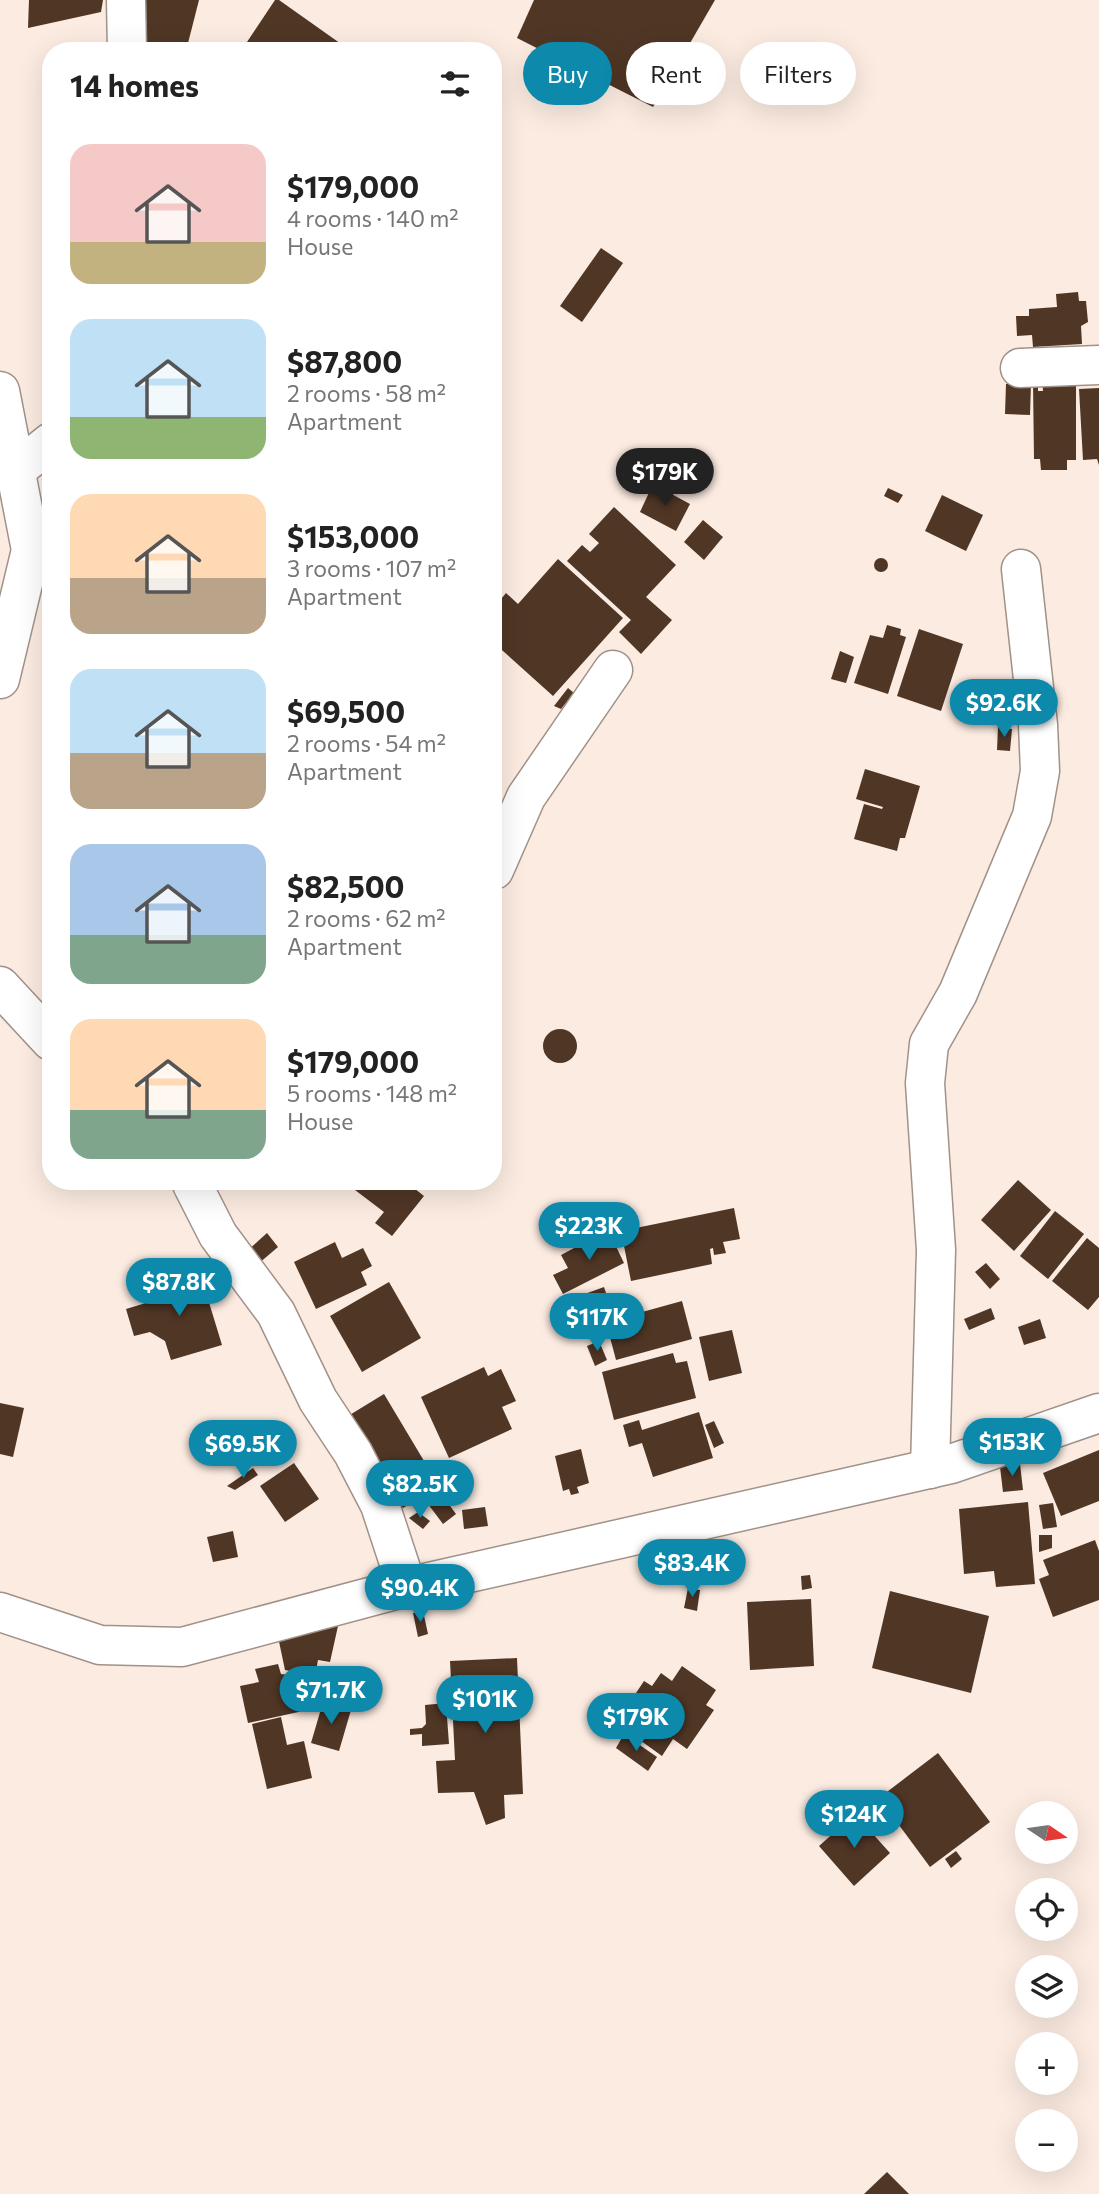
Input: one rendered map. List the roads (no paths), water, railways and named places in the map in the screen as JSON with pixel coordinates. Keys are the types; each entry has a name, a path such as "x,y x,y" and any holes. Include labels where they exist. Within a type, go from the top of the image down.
{"street":[{"path":"126,0 127,42"},
{"path":"1020,368 1099,365"},
{"path":"0,679 32,550 2,408"},
{"path":"16,470 42,449"},
{"path":"930,1469 936,1250 925,1083 929,1044 958,993 1032,816 1040,771 1038,724 1021,569"},
{"path":"502,852 526,797 612,670"},
{"path":"0,986 42,1031"},
{"path":"196,1190 218,1235 276,1313 317,1400 353,1453 380,1505 407,1587"},
{"path":"0,1612 100,1645 181,1647 407,1587 951,1464 1099,1413"}]}
